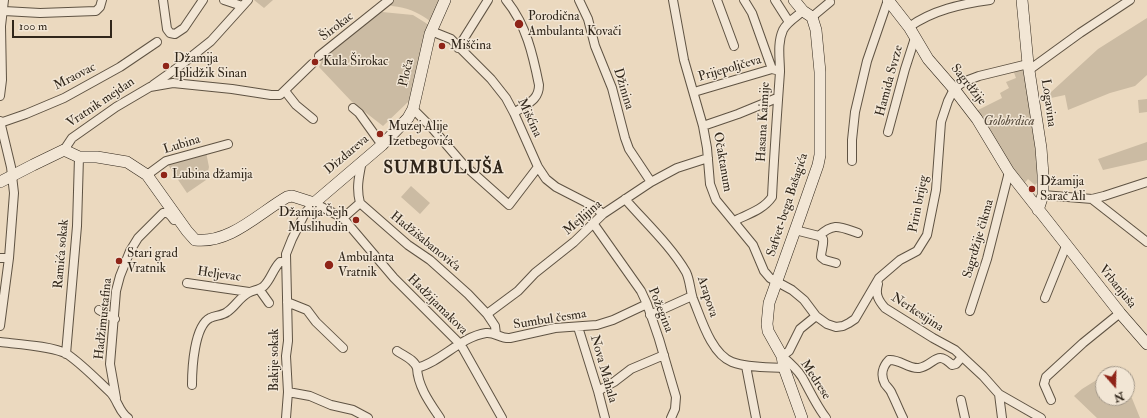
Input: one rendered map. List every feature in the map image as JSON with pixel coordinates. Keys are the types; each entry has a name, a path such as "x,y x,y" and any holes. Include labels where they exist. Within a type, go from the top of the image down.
{"street":[{"path":"0,96 1,26 4,11 4,0"},
{"path":"4,11 40,13 96,11 100,8 102,0"},
{"path":"163,0 167,30 170,33 175,34 184,28 203,0"},
{"path":"224,0 245,3"},
{"name":"Širokac","path":"319,56 389,0"},
{"name":"Ploča","path":"382,145 408,118 413,109 431,31 445,0"},
{"path":"458,48 488,0"},
{"path":"506,0 526,33 539,85 537,97 514,113"},
{"name":"Džinina","path":"579,0 588,18 595,46 612,88 621,127 627,144 651,182"},
{"name":"Očaktanum","path":"673,0 684,60 703,126 710,184 716,200 753,245 764,272 770,278 799,295 816,316"},
{"name":"Prijepoljčeva","path":"717,0 734,46"},
{"name":"Prijepoljčeva","path":"694,92 776,70 752,13 744,0"},
{"path":"775,0 789,22"},
{"name":"Safvet-bega Bašagića","path":"794,0 808,14 816,30 820,72 820,155 818,165 769,303 767,324 768,332 782,356 784,368 802,418"},
{"path":"852,161 852,140 856,112 867,61 888,0"},
{"name":"Sagrdžije","path":"888,0 909,27 928,59 977,119 1009,172 1038,210"},
{"path":"909,27 933,13 948,8 990,0"},
{"name":"Logavina","path":"1022,0 1029,67 1041,148 1043,195 1038,210"},
{"path":"954,89 963,82 979,76 1029,67 1130,0"},
{"name":"Hasana Kaimije","path":"734,221 761,208 767,204 772,197 777,98 776,70 783,30 789,22 830,2"},
{"path":"150,87 211,41 245,3"},
{"name":"Mišćina","path":"431,31 451,39 458,48 491,79 506,98 538,167 550,183 593,206 603,214"},
{"name":"Hamida Svrze","path":"888,132 915,38"},
{"name":"Mraovac","path":"0,122 26,114 64,98 120,67 157,42"},
{"path":"312,64 285,91 296,105 312,119"},
{"name":"Vratnik mejdan","path":"0,182 33,164 64,150 72,138 116,107 150,87 173,83 232,89 270,95 280,95 285,91"},
{"name":"Pirin brijeg","path":"816,316 827,324 836,327 843,326 850,322 855,318 879,278 900,260 917,251 927,235 936,190 941,122 954,89"},
{"path":"703,126 777,98"},
{"name":"Dizdareva","path":"314,203 382,145 359,113 353,108"},
{"path":"413,109 432,128 462,164 509,205 538,167"},
{"path":"0,122 12,176 14,193 9,258 0,326"},
{"name":"Lubina","path":"147,175 166,161 228,144"},
{"path":"64,150 79,156 97,157 127,162 147,175 195,240 205,241 226,235 286,196 292,196 314,203"},
{"name":"Ramića sokak","path":"66,354 77,226 79,156"},
{"name":"Mejlijina","path":"487,314 518,291 534,273 574,242 603,214 651,182 677,168 708,158"},
{"path":"343,218 360,203 357,194 357,185 362,161"},
{"name":"Sagrdžije čikma","path":"970,311 987,258 1009,172"},
{"path":"1043,195 1092,198 1104,196 1147,182"},
{"path":"1092,198 1147,242"},
{"name":"Arapova","path":"625,199 672,252 687,273 692,296 706,330 715,347 723,357 731,362 746,366 784,368"},
{"name":"Hadžijamakova","path":"314,203 343,218 394,278 459,344 502,418"},
{"name":"Bakije sokak","path":"286,418 288,392 286,356 288,341 286,254 305,213 314,203"},
{"name":"Hadžišabanovića","path":"360,203 408,245 430,260 468,294 487,314 495,326 496,334"},
{"name":"Vrbanjuša","path":"1038,210 1120,313 1147,344"},
{"name":"Hadžimustafina","path":"116,398 110,364 116,291 130,251 138,238 163,213 166,212 169,214 176,223 186,229"},
{"name":"Požegina","path":"593,222 641,291 647,304 676,397 671,418"},
{"path":"819,236 827,228 833,227 844,228 858,233"},
{"path":"795,230 819,236 823,239 821,257 825,260 836,263"},
{"path":"1045,298 1066,246"},
{"path":"0,258 9,258"},
{"path":"192,385 197,339 203,324 210,318 227,313 249,292 264,286 275,267 280,262 285,262"},
{"name":"Nerkesijina","path":"879,278 876,292 880,303 933,338 955,350 983,376 999,394 1040,418"},
{"name":"Heljevac","path":"187,283 249,292"},
{"path":"259,289 269,303"},
{"path":"650,315 692,296"},
{"path":"287,302 307,310 316,322 343,348"},
{"name":"Sumbul česma","path":"416,368 430,363 459,344 482,334 491,333 510,338 555,328 597,325 647,304"},
{"path":"99,310 114,319"},
{"path":"1051,400 1044,384 1046,377 1083,343 1120,313"},
{"path":"782,356 789,352 800,329 816,316"},
{"name":"Nova Mahala","path":"578,327 605,418"},
{"path":"0,342 51,349 66,354 116,398 118,405 124,415 128,418"},
{"path":"397,351 416,365 417,374 427,401 440,418"},
{"path":"598,391 614,382 630,369 664,355"},
{"name":"Medrese","path":"782,356 802,377 814,400 826,418"},
{"path":"903,418 890,390 883,380 882,370 889,360 894,360 913,368 921,368 938,358 942,357 952,365 956,364 962,357"},
{"path":"746,366 756,418"},
{"path":"288,392 310,396 331,405 353,410 368,418"},
{"path":"999,394 1002,418"},
{"path":"961,400 964,418"}],"green space":[{"path":"254,0 273,0 264,8"},
{"path":"394,0 439,0 430,21 412,10 390,5"},
{"path":"382,12 413,15 429,25 411,97 408,102 383,126 352,102 319,67 322,60"},
{"path":"1147,18 1147,75 1135,86 1110,93 1068,110 1065,95 1051,98 1050,93 1098,49"},
{"name":"Golobrdica","path":"1023,67 1037,139 1039,188 1037,183 1035,185 1028,179 1022,186 974,112 1002,98 1000,93 1009,88 1006,82 1016,78 1013,70"},
{"path":"1147,99 1147,112 1139,113 1138,100"},
{"path":"1147,142 1147,160 1103,170 1098,159"},
{"path":"205,147 209,167 206,180 187,193 164,159"},
{"path":"411,186 430,203 420,214 401,197"},
{"path":"1095,381 1095,406 1135,406 1140,418 1097,418 1074,396"}],"place":[{"name":"Porodična Ambulanta Kovači","path":"519,24"},
{"name":"Miščina","path":"442,46"},
{"name":"Kula Širokac","path":"315,62"},
{"name":"Džamija Iplidžik Sinan","path":"166,66"},
{"name":"Muzej Alije Izetbegovića","path":"380,134"},
{"name":"Lubina džamija","path":"164,175"},
{"name":"Džamija Sarač Ali","path":"1032,189"},
{"name":"Džamija Šejh Muslihudin","path":"356,220"},
{"name":"Stari grad Vratnik","path":"119,261"},
{"name":"Ambulanta Vratnik","path":"329,265"}],"district":[{"name":"SUMBULUŠA","path":"444,169"}]}
